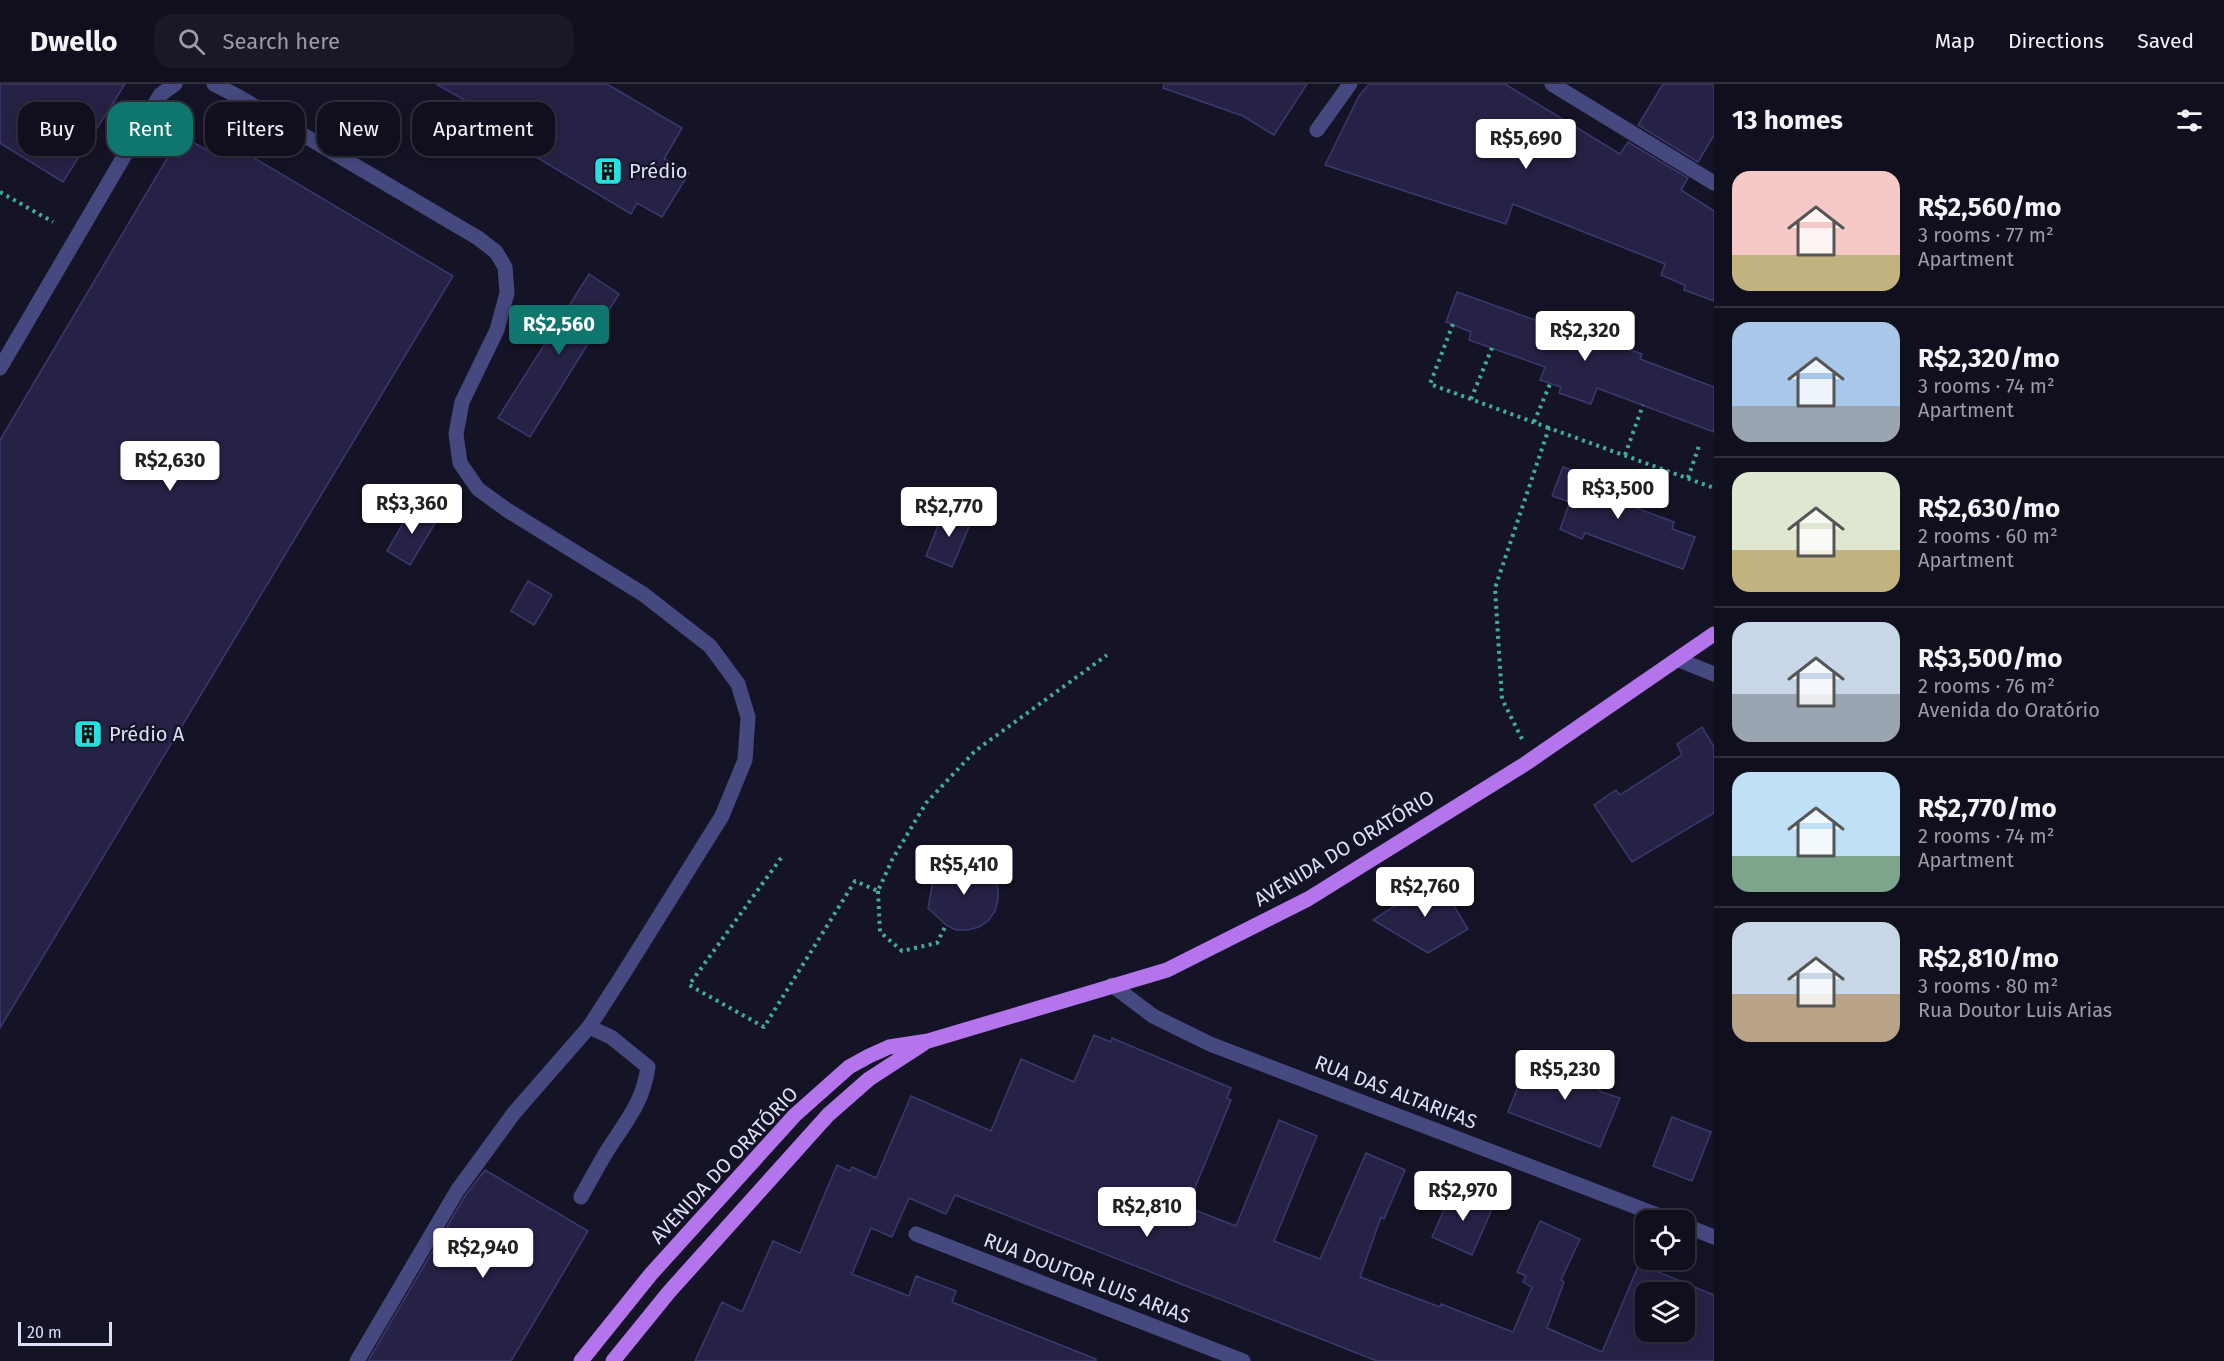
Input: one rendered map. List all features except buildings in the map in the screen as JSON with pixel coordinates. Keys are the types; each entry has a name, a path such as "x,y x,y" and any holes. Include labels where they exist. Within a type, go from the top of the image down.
{"main road":[{"name":"AVENIDA DO ORATÓRIO","path":"581,1361 651,1274 795,1115 849,1067 889,1047 928,1041 1167,970 1308,899 1533,759 1714,634"},
{"name":"AVENIDA DO ORATÓRIO","path":"613,1361 669,1292 828,1115 869,1079 928,1041"}],"street":[{"path":"0,368 160,95 175,84"},
{"path":"214,84 459,227 496,252 505,267 507,293 497,330 462,402 456,434 460,463 478,489 497,503 643,594 710,646 738,684 748,717 746,760 722,816 589,1027 514,1113 457,1191 357,1361"},
{"path":"1317,130 1350,84"},
{"path":"1552,84 1714,183"},
{"path":"1679,660 1714,674"},
{"name":"RUA DAS ALTARIFAS","path":"1112,985 1153,1016 1210,1044 1644,1210"},
{"path":"581,1197 608,1149 629,1119 645,1088 648,1066 611,1037 589,1027"},
{"path":"1695,1229 1714,1236"},
{"name":"RUA DOUTOR LUIS ARIAS","path":"916,1234 1243,1361"}],"path":[{"path":"0,192 53,222"},
{"path":"1453,324 1430,384 1714,488"},
{"path":"1471,399 1492,348"},
{"path":"1534,422 1550,384"},
{"path":"1625,455 1643,405"},
{"path":"1533,759 1502,699 1495,588 1549,428"},
{"path":"1688,478 1700,443"},
{"path":"946,925 937,943 902,951 880,932 878,891 892,860 926,803 975,751 1107,655"},
{"path":"781,858 689,985 764,1026 855,881 878,891"}],"place":[{"name":"Prédio","path":"608,171"},
{"name":"Prédio A","path":"88,734"}]}
